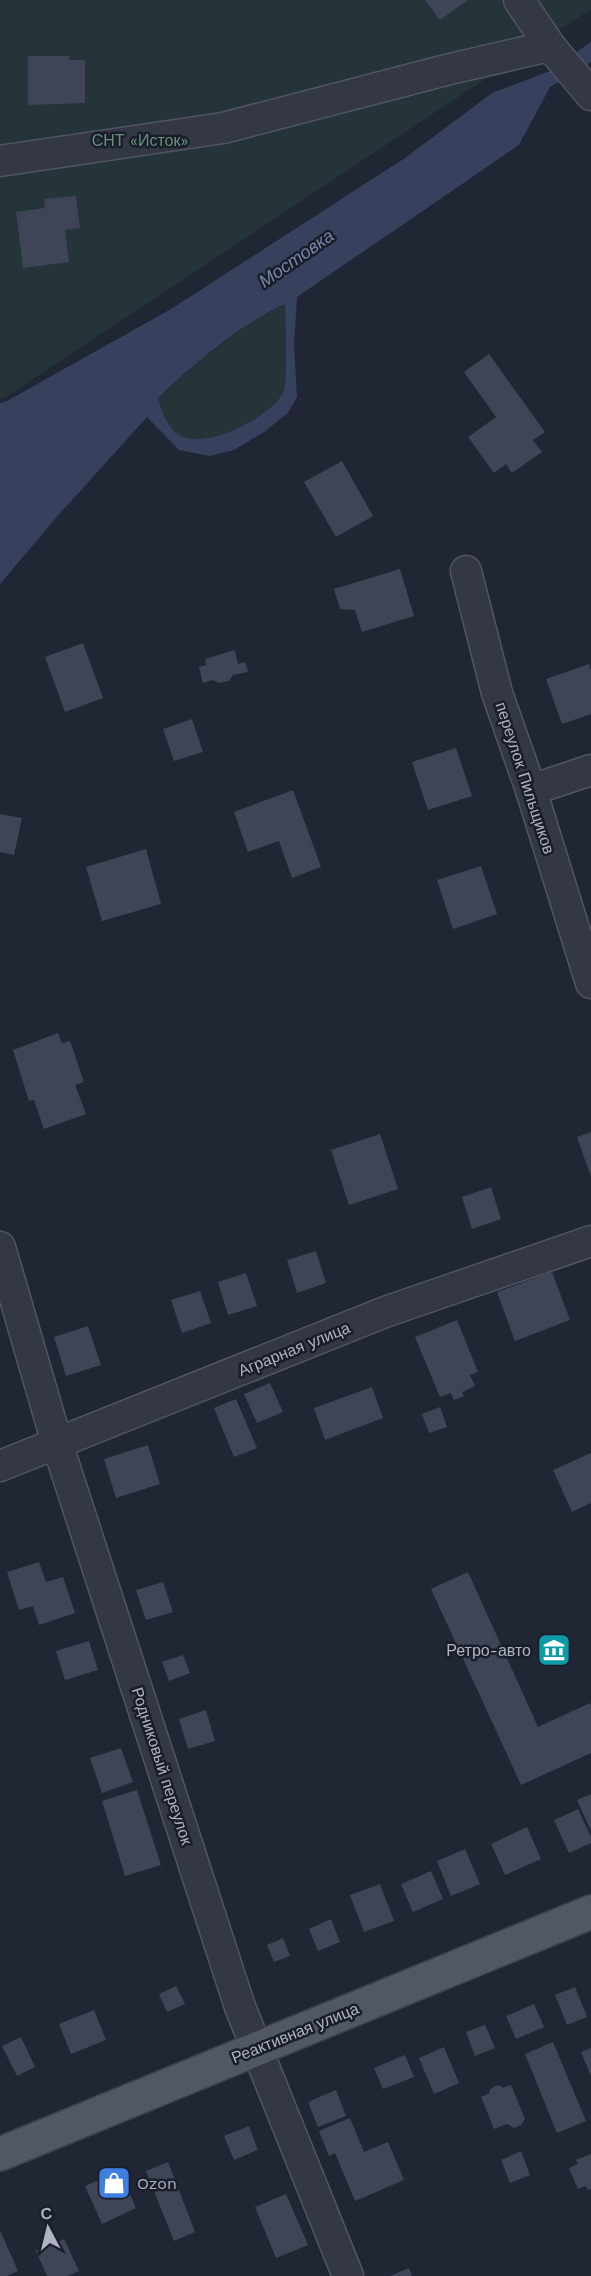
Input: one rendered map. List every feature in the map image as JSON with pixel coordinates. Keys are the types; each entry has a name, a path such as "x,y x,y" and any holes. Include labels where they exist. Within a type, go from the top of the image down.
{"main road":[{"name":"Реактивная улица","path":"0,2154 591,1912"}],"street":[{"path":"519,0 555,52 586,91"},
{"path":"0,161 223,128 462,66 555,52"},
{"name":"переулок Пильщиков","path":"466,571 498,693 531,790 591,983"},
{"path":"531,790 591,770"},
{"name":"Аграрная улица","path":"0,1466 385,1312 591,1241"},
{"name":"Родниковый переулок","path":"0,1247 57,1443 240,2007 348,2276"}],"green space":[{"name":"СНТ «Исток»","path":"0,0 591,0 591,9 6,397 0,398"},
{"path":"286,304 285,385 277,401 253,420 222,435 207,439 192,439 176,433 166,419 158,398 186,372 236,333"}],"water":[{"name":"Мостовка","path":"591,42 591,62 550,87 519,145 297,297 294,345 297,397 288,413 264,432 234,450 210,456 179,450 147,417 0,584 0,403 171,309 405,158 492,93 550,71","holes":["285,304 285,385 277,401 253,420 222,435 192,439 176,433 166,419 158,398 186,372 236,333"]}],"building":[{"path":"425,0 468,0 440,20"},
{"path":"28,56 69,56 69,60 85,60 85,103 28,105"},
{"path":"76,196 80,228 65,230 69,262 23,268 16,212 45,208 44,199"},
{"path":"489,354 545,432 533,440 542,452 512,473 506,464 494,473 468,437 496,417 464,372"},
{"path":"342,461 373,516 336,537 304,482"},
{"path":"400,569 414,616 362,632 355,610 340,609 334,589"},
{"path":"83,643 103,698 65,712 45,657"},
{"path":"235,650 238,664 245,662 248,672 233,675 229,681 219,683 213,680 203,683 199,667 206,665 205,659"},
{"path":"589,664 591,714 562,724 546,679"},
{"path":"192,719 203,752 174,761 163,729"},
{"path":"456,748 472,796 428,810 412,762"},
{"path":"293,790 321,867 292,878 279,841 248,852 234,812"},
{"path":"0,814 22,818 14,855 0,852"},
{"path":"146,849 161,904 102,921 86,867"},
{"path":"481,866 497,914 453,929 437,880"},
{"path":"58,1033 62,1043 70,1041 84,1082 75,1085 86,1114 44,1129 34,1100 29,1101 13,1050"},
{"path":"591,1132 591,1177 577,1137"},
{"path":"380,1134 398,1189 349,1205 331,1150"},
{"path":"491,1187 501,1219 472,1229 462,1197"},
{"path":"316,1251 326,1283 297,1293 287,1260"},
{"path":"552,1272 570,1320 515,1341 497,1292"},
{"path":"246,1273 257,1306 228,1315 218,1282"},
{"path":"200,1291 211,1323 182,1333 171,1300"},
{"path":"457,1320 478,1372 470,1375 475,1386 462,1392 464,1396 454,1400 451,1393 440,1397 415,1337"},
{"path":"88,1326 101,1365 66,1376 54,1337"},
{"path":"270,1383 283,1412 257,1423 244,1394"},
{"path":"372,1387 383,1418 325,1440 314,1408"},
{"path":"236,1399 257,1448 234,1457 214,1408"},
{"path":"440,1407 447,1427 429,1433 422,1414"},
{"path":"148,1445 160,1484 116,1498 104,1459"},
{"path":"591,1453 591,1503 572,1512 553,1470"},
{"path":"39,1562 46,1582 63,1577 75,1613 39,1625 33,1606 19,1610 7,1572"},
{"path":"468,1572 538,1727 590,1703 591,1706 591,1753 521,1785 431,1589"},
{"path":"163,1582 173,1612 146,1620 136,1590"},
{"path":"89,1641 98,1670 65,1680 56,1651"},
{"path":"183,1655 190,1673 169,1681 162,1662"},
{"path":"206,1710 215,1741 188,1749 179,1719"},
{"path":"121,1748 133,1782 102,1793 90,1758"},
{"path":"137,1790 161,1865 125,1876 102,1801"},
{"path":"591,1794 591,1831 577,1800"},
{"path":"578,1809 591,1837 591,1843 569,1853 554,1820"},
{"path":"527,1827 541,1859 505,1875 491,1844"},
{"path":"465,1849 480,1884 451,1896 437,1861"},
{"path":"431,1871 443,1899 413,1912 401,1884"},
{"path":"380,1884 394,1921 364,1932 350,1895"},
{"path":"331,1919 340,1942 318,1951 309,1929"},
{"path":"283,1938 290,1956 274,1962 267,1945"},
{"path":"176,1986 185,2004 167,2012 159,1994"},
{"path":"575,1987 587,2017 567,2025 555,1995"},
{"path":"534,2004 544,2027 516,2039 506,2016"},
{"path":"94,2010 106,2040 71,2054 59,2024"},
{"path":"485,2025 495,2048 475,2056 466,2032"},
{"path":"21,2037 35,2067 17,2076 2,2046"},
{"path":"553,2042 586,2121 557,2133 525,2054"},
{"path":"444,2047 459,2083 434,2094 419,2058"},
{"path":"591,2048 591,2076 581,2052"},
{"path":"405,2055 414,2077 383,2089 374,2068"},
{"path":"497,2085 502,2088 511,2085 525,2119 521,2125 514,2128 507,2124 494,2129 481,2097 490,2093 489,2091"},
{"path":"336,2090 346,2116 318,2127 308,2102"},
{"path":"350,2118 364,2152 388,2142 404,2180 355,2201 335,2153 329,2156 319,2131"},
{"path":"249,2126 258,2150 234,2160 224,2136"},
{"path":"521,2151 530,2175 510,2183 501,2160"},
{"path":"591,2154 591,2189 588,2190 586,2186 578,2189 569,2168 578,2164 576,2160"},
{"path":"168,2162 195,2232 174,2241 146,2171"},
{"path":"120,2171 136,2208 102,2224 85,2186"},
{"path":"286,2194 308,2245 276,2258 255,2207"},
{"path":"0,2230 18,2271 7,2276 0,2276"},
{"path":"64,2239 79,2271 67,2276 47,2276 36,2251"},
{"path":"409,2268 412,2276 390,2276"}],"place":[{"name":"Ретро-авто","path":"554,1650"},
{"name":"Ozon","path":"114,2183"}]}
